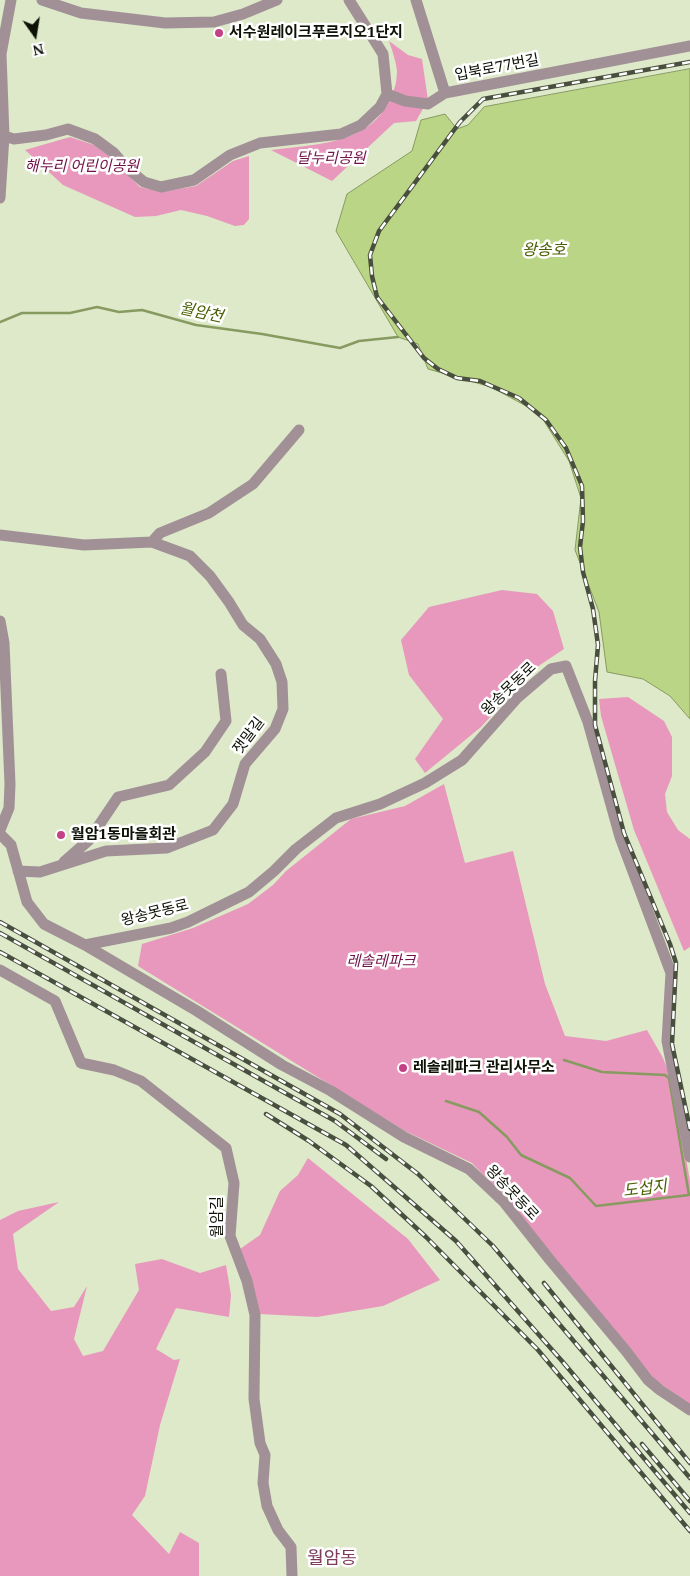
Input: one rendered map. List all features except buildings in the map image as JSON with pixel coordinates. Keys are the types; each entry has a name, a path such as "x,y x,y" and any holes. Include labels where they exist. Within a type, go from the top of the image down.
{"street":[{"path":"0,198 4,136 1,54 10,0"},
{"path":"42,0 81,13 165,23 214,22 243,14 277,0"},
{"path":"4,136 14,139 46,135 68,129 95,139 114,153 127,168 144,182 161,187 194,180 230,155 260,143 341,134 361,125 380,107 387,94 383,54 349,0"},
{"path":"416,0 445,93"},
{"name":"입북로77번길","path":"387,94 405,101 428,104 445,93 690,46"},
{"path":"152,542 160,533 209,513 253,484 299,430"},
{"name":"잿말길","path":"0,535 84,545 152,542 190,556 210,576 230,602 243,625 260,639 276,664 282,682 283,709 274,730 245,764 233,804 214,830 167,848 106,851 40,872 18,871"},
{"path":"0,621 4,643 10,784 9,808 0,830"},
{"name":"왕송못동로","path":"86,945 171,928 188,922 249,892 296,849 336,818 380,804 425,782 462,760 517,698 551,670 566,666 588,722 620,837 672,973 667,1041 690,1157"},
{"path":"60,865 89,840 118,797 169,785 205,752 226,721 221,674"},
{"name":"왕송못동로","path":"0,834 11,845 27,902 44,924 86,945 197,1011 282,1065 332,1090 404,1137 468,1169 504,1202 648,1380 690,1410"},
{"name":"월암길","path":"0,970 55,1001 81,1063 114,1070 141,1081 226,1148 234,1183 230,1236 247,1281 255,1315 254,1399 260,1443 265,1455 263,1483 270,1514 278,1530 291,1547 292,1576"}],"green space":[{"name":"달누리공원","path":"389,41 408,55 422,59 428,100 416,121 394,123 332,181 271,150 306,146 340,139 370,125 382,113 396,84 396,67"},
{"name":"해누리 어린이공원","path":"70,137 94,145 109,156 140,187 161,192 196,186 233,161 249,156 249,219 244,225 235,226 207,216 181,210 156,216 135,217 63,185 25,150"},
{"path":"502,590 537,594 553,611 564,649 534,669 481,727 425,773 415,759 443,719 409,675 401,640 429,607"},
{"path":"628,697 664,721 672,737 672,776 665,794 667,812 678,830 690,839 690,947 684,951 634,830 601,716 599,699"},
{"name":"레솔레파크","path":"444,784 465,863 513,851 545,984 565,1036 606,1041 647,1030 663,1058 673,1083 690,1181 690,1404 651,1377 506,1198 472,1163 405,1131 138,966 142,944 193,928 248,904 351,819 405,806"},
{"path":"308,1158 408,1239 440,1280 383,1306 317,1317 259,1314 240,1249 260,1235 280,1191 298,1175"},
{"path":"59,1202 13,1234 18,1269 51,1311 74,1307 87,1286 74,1339 83,1356 103,1351 139,1290 135,1264 162,1259 200,1273 226,1265 231,1295 229,1317 176,1308 156,1349 174,1360 180,1359 160,1425 145,1496 132,1515 169,1554 180,1532 199,1543 199,1576 0,1576 0,1220 18,1211"}],"water":[{"name":"왕송호","path":"690,69 690,719 670,696 643,679 607,672 599,612 575,550 581,498 569,461 539,413 491,387 428,369 418,344 398,337 336,231 347,194 412,151 421,120 445,114 457,129 468,125 484,107"}],"waterway":[{"name":"월암천","path":"0,322 22,313 70,313 97,307 119,312 142,310 196,325 262,334 340,348 359,341 398,337"},
{"name":"도섭지","path":"446,1101 479,1112 507,1137 521,1155 570,1178 596,1206 689,1195 669,1078 665,1075 602,1072 564,1060"}],"railway":[{"path":"690,62 483,99 460,122 379,231 370,255 377,297 424,358 438,369 457,378 480,381 519,398 546,420 566,448 582,486 583,521 580,547 583,572 593,609 598,645 595,681 595,725 624,833 676,963 672,1044 690,1129"},
{"path":"0,922 340,1114 418,1174 493,1246 690,1478"},
{"path":"0,933 335,1121 386,1159"},
{"path":"0,952 346,1145 456,1241 562,1361 690,1513"},
{"path":"266,1114 309,1141 371,1186 426,1237 538,1350 690,1531"},
{"path":"544,1283 690,1463"},
{"path":"642,1444 690,1501"}],"place":[{"name":"서수원레이크푸르지오1단지","path":"219,33"},
{"name":"월암1동마을회관","path":"61,835"},
{"name":"레솔레파크 관리사무소","path":"403,1068"}],"district":[{"name":"월암동","path":"332,1559"}]}
